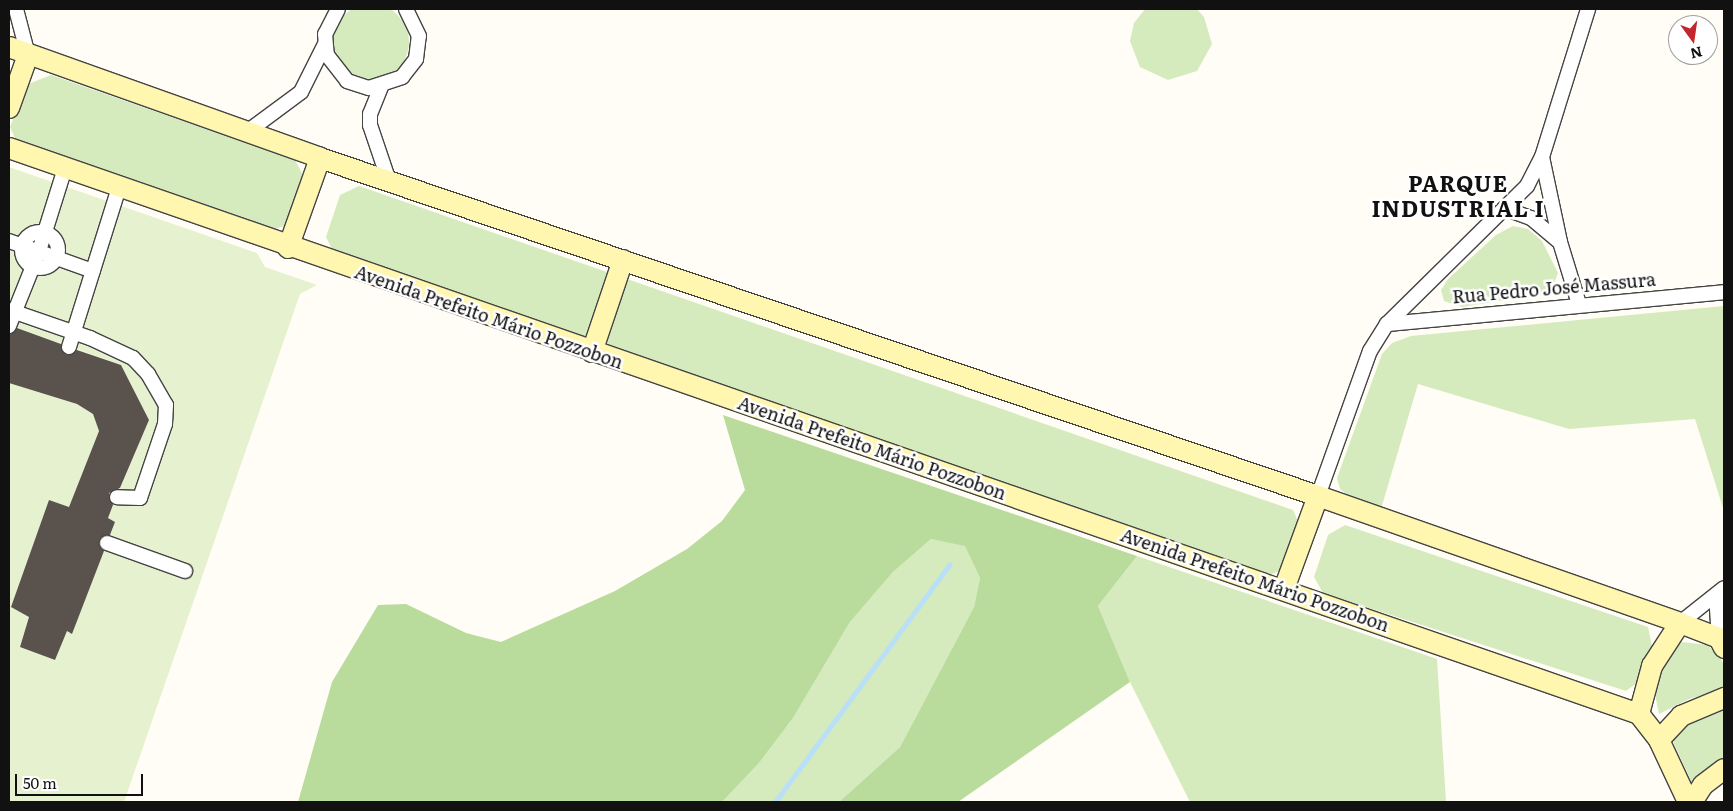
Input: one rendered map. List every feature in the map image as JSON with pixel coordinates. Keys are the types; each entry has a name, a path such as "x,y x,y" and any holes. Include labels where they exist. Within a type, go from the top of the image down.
{"street":[{"path":"9,108 28,55 16,9"},
{"path":"247,132 301,92 325,44 328,24 338,9"},
{"path":"325,44 331,65 347,81 381,87 402,77 416,58 419,36 406,9"},
{"path":"1284,590 1370,351 1387,324 1506,209 1527,186 1542,157 1588,9"},
{"path":"9,47 320,158 1318,496 1680,623 1722,643"},
{"path":"381,87 370,114 370,125 389,181"},
{"name":"Avenida Prefeito Mário Pozzobon","path":"10,153 66,168 288,248 1639,714"},
{"path":"1542,157 1560,242 1579,304"},
{"path":"288,248 320,158"},
{"path":"9,326 12,311 39,251 66,168"},
{"path":"71,340 119,187"},
{"path":"1506,209 1531,218 1560,242"},
{"path":"45,233 57,244 57,258 46,268 33,267 23,258 22,246 31,234 45,233"},
{"path":"9,241 93,271"},
{"path":"592,352 623,260"},
{"name":"Rua Pedro José Massura","path":"1387,324 1579,304 1724,292"},
{"path":"12,311 71,340 133,358 148,374 166,406 165,424 140,498 117,497"},
{"path":"107,542 184,571"},
{"path":"1724,588 1680,623 1652,666 1639,714 1659,740 1690,802 1702,785 1724,770"},
{"path":"1722,643 1717,606 1724,596"},
{"path":"1659,740 1681,716 1724,698"}],"green space":[{"path":"371,4 385,7 398,15 406,28 409,42 406,56 398,69 385,77 371,80 357,77 344,69 336,56 333,42 336,28 344,15 357,7"},
{"path":"1145,9 1197,9 1204,17 1212,44 1197,71 1168,80 1140,67 1130,41 1134,23"},
{"path":"51,75 295,160 305,179 285,226 266,231 18,145 10,127 26,85"},
{"path":"9,167 257,253 265,267 317,285 300,294 124,802 9,802 9,383 77,404 93,414 99,431 69,507 49,500 29,617 20,647 55,660 67,631 72,634 115,522 108,518 149,420 121,365 9,325"},
{"path":"359,186 1293,510 1301,528 1286,567 1267,577 336,257 326,237 340,195"},
{"path":"1513,226 1528,229 1542,241 1558,273 1550,293 1462,307 1444,301 1441,290 1448,279 1496,235"},
{"path":"1724,306 1724,511 1695,419 1569,429 1418,384 1381,509 1351,498 1340,489 1337,478 1382,354 1392,343 1411,336"},
{"path":"723,415 1137,556 1098,606 1130,682 958,802 839,802 900,747 974,607 980,578 965,546 931,539 893,572 850,622 793,718 759,763 722,802 298,802 332,682 378,605 406,604 466,633 501,642 615,591 687,549 722,521 745,490"},
{"path":"1345,525 1648,627 1653,651 1638,682 1626,691 1323,593 1314,577 1328,535"},
{"path":"931,539 965,545 980,578 974,607 900,747 839,802 722,802 759,763 793,718 850,622 893,572"},
{"path":"1137,556 1437,659 1446,802 1190,802 1130,682 1098,606"},
{"path":"1682,642 1707,645 1719,656 1724,665 1724,689 1689,699 1659,714 1653,684 1666,657"},
{"path":"1724,705 1724,763 1693,785 1674,744 1673,733 1684,721"}],"building":[{"path":"17,328 61,344 66,355 77,350 121,365 149,420 120,488 109,493 113,505 108,518 115,522 110,535 99,540 104,551 72,634 67,631 55,660 20,647 29,617 11,607 49,500 69,507 99,431 93,414 77,404 9,383 9,335"}],"waterway":[{"path":"775,802 950,564"}],"district":[{"name":"PARQUE INDUSTRIAL I","path":"1458,194"}]}
